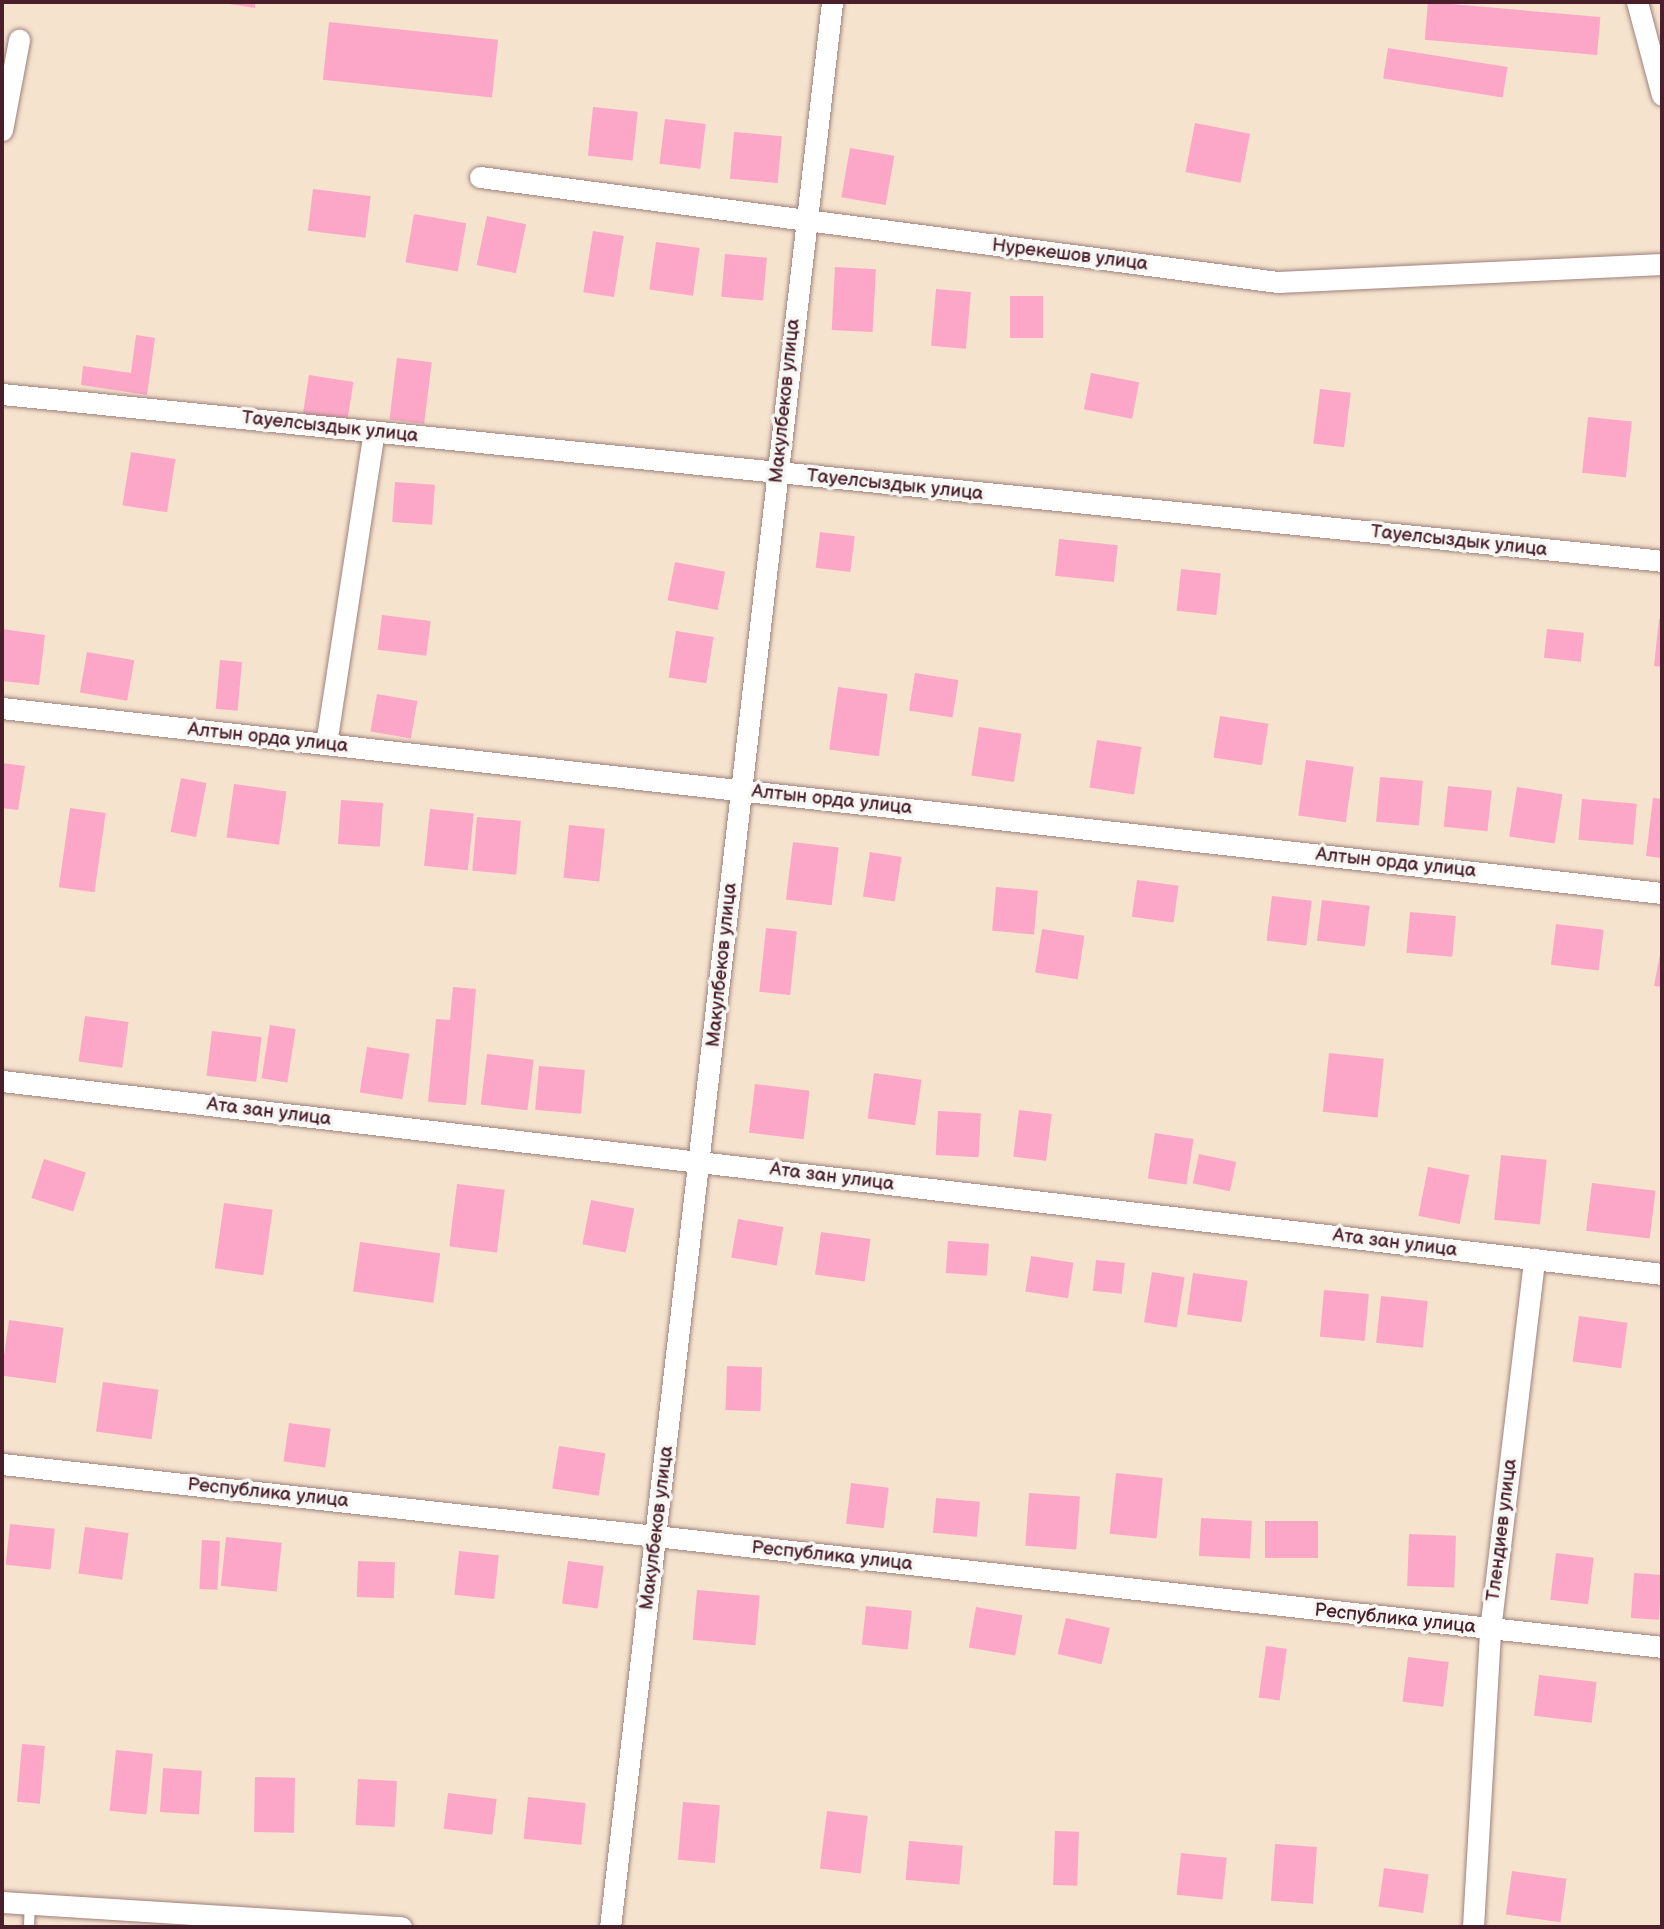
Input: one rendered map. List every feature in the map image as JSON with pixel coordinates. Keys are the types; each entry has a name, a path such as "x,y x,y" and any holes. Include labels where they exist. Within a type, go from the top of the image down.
{"street":[{"name":"Макулбеков улица","path":"610,1927 832,2"},
{"path":"1637,2 1662,95"},
{"path":"2,130 19,40"},
{"name":"Нурекешов улица","path":"480,177 1278,282 1662,264"},
{"name":"Тауелсыздык улица","path":"2,394 1662,561"},
{"path":"326,744 374,432"},
{"name":"Алтын орда улица","path":"2,708 1662,893"},
{"name":"Ата зан улица","path":"2,1081 1662,1274"},
{"name":"Тлендиев улица","path":"1473,1927 1490,1630 1534,1259"},
{"name":"Республика улица","path":"2,1464 1662,1647"},
{"path":"2,1902 401,1927"}],"lane":[{"path":"29,1927 30,1904"}],"building":[{"path":"217,2 255,2 255,8"},
{"path":"1428,2 1600,17 1597,55 1425,40"},
{"path":"329,22 498,40 492,97 323,80"},
{"path":"1388,48 1508,67 1503,98 1383,79"},
{"path":"593,107 638,112 633,160 588,156"},
{"path":"665,119 706,124 700,169 660,164"},
{"path":"1195,123 1250,134 1240,183 1185,172"},
{"path":"734,132 782,136 778,183 730,179"},
{"path":"850,148 894,156 886,205 841,197"},
{"path":"313,189 371,196 365,238 308,231"},
{"path":"414,214 466,223 458,271 405,262"},
{"path":"487,216 526,224 516,273 477,265"},
{"path":"593,231 624,236 614,297 583,292"},
{"path":"656,242 700,248 693,296 649,290"},
{"path":"725,254 767,258 763,300 721,297"},
{"path":"835,267 876,269 873,332 832,330"},
{"path":"936,289 971,292 966,349 931,346"},
{"path":"1010,296 1043,296 1043,338 1010,338"},
{"path":"136,335 155,338 147,395 81,385 83,366 131,373"},
{"path":"397,358 432,362 424,424 389,420"},
{"path":"1091,373 1139,382 1132,419 1084,409"},
{"path":"309,375 353,382 347,422 303,415"},
{"path":"1320,389 1351,393 1344,447 1313,444"},
{"path":"1588,417 1632,422 1626,477 1582,473"},
{"path":"131,452 175,459 167,512 123,505"},
{"path":"395,482 435,485 432,525 392,522"},
{"path":"820,532 855,536 850,572 816,568"},
{"path":"1059,539 1118,545 1114,582 1055,576"},
{"path":"675,562 725,572 718,610 668,600"},
{"path":"1181,569 1221,573 1216,615 1177,611"},
{"path":"382,615 431,621 426,656 378,650"},
{"path":"1659,619 1662,620 1662,667 1654,666"},
{"path":"2,629 45,635 39,685 2,681"},
{"path":"1547,629 1584,633 1581,662 1544,658"},
{"path":"676,631 714,637 706,683 669,677"},
{"path":"87,652 134,660 127,701 80,692"},
{"path":"220,660 242,662 238,711 216,709"},
{"path":"915,673 958,680 953,717 909,711"},
{"path":"838,687 888,694 879,756 829,749"},
{"path":"377,694 417,701 411,739 370,731"},
{"path":"1220,716 1268,724 1262,765 1213,757"},
{"path":"979,727 1021,734 1014,782 971,775"},
{"path":"1097,740 1141,747 1134,794 1089,787"},
{"path":"1306,760 1354,767 1346,822 1298,815"},
{"path":"2,763 25,766 18,810 2,808"},
{"path":"1380,777 1423,781 1419,826 1376,822"},
{"path":"181,778 207,783 196,837 171,832"},
{"path":"234,784 286,791 279,845 226,837"},
{"path":"1448,786 1492,791 1487,831 1444,827"},
{"path":"1517,787 1562,794 1555,844 1509,836"},
{"path":"1653,798 1662,799 1662,858 1646,856"},
{"path":"1582,799 1637,804 1633,845 1578,840"},
{"path":"341,800 383,803 380,847 338,844"},
{"path":"70,808 106,813 95,892 59,887"},
{"path":"430,809 474,814 468,870 424,866"},
{"path":"477,817 521,821 516,875 472,871"},
{"path":"569,825 605,829 599,881 563,878"},
{"path":"793,842 839,848 832,905 786,900"},
{"path":"870,852 902,857 895,901 863,896"},
{"path":"1137,880 1179,886 1173,922 1132,917"},
{"path":"996,887 1038,891 1034,934 992,931"},
{"path":"1272,896 1312,901 1306,946 1267,941"},
{"path":"1322,900 1370,906 1365,947 1317,941"},
{"path":"1410,912 1456,916 1452,957 1406,953"},
{"path":"1556,924 1604,930 1599,971 1551,965"},
{"path":"766,928 797,931 790,995 759,992"},
{"path":"1042,929 1084,936 1078,979 1035,972"},
{"path":"1662,944 1662,987 1654,986"},
{"path":"453,987 476,989 466,1105 428,1102 436,1019 450,1020"},
{"path":"85,1016 129,1022 122,1068 79,1062"},
{"path":"270,1025 296,1029 287,1082 262,1078"},
{"path":"212,1031 262,1037 256,1082 207,1076"},
{"path":"367,1047 409,1054 402,1099 360,1092"},
{"path":"1329,1053 1384,1059 1378,1117 1323,1112"},
{"path":"487,1054 534,1060 527,1110 481,1105"},
{"path":"539,1066 585,1070 581,1114 535,1110"},
{"path":"874,1073 922,1080 915,1125 868,1119"},
{"path":"755,1084 810,1091 804,1139 749,1133"},
{"path":"1019,1110 1052,1114 1046,1161 1013,1157"},
{"path":"938,1111 981,1113 979,1157 936,1155"},
{"path":"1155,1133 1194,1139 1186,1185 1148,1178"},
{"path":"1199,1154 1236,1162 1230,1191 1193,1183"},
{"path":"1501,1155 1547,1160 1540,1224 1494,1220"},
{"path":"44,1159 86,1173 73,1212 31,1198"},
{"path":"1428,1167 1469,1175 1460,1224 1418,1216"},
{"path":"1592,1183 1656,1191 1650,1238 1586,1231"},
{"path":"457,1184 505,1190 497,1252 449,1247"},
{"path":"591,1200 634,1208 626,1253 582,1244"},
{"path":"224,1203 273,1210 263,1275 215,1268"},
{"path":"738,1219 783,1227 777,1265 731,1257"},
{"path":"821,1232 871,1239 865,1282 815,1275"},
{"path":"948,1241 989,1244 987,1276 946,1273"},
{"path":"360,1242 440,1253 433,1303 353,1292"},
{"path":"1031,1256 1073,1263 1068,1298 1025,1292"},
{"path":"1096,1260 1125,1263 1122,1294 1093,1291"},
{"path":"1152,1272 1185,1277 1177,1328 1144,1322"},
{"path":"1193,1273 1247,1281 1242,1322 1187,1315"},
{"path":"1324,1290 1369,1294 1365,1341 1320,1337"},
{"path":"1381,1296 1428,1301 1423,1348 1376,1343"},
{"path":"1579,1316 1628,1323 1621,1368 1573,1362"},
{"path":"9,1320 63,1328 56,1383 2,1376"},
{"path":"727,1366 762,1367 760,1411 725,1410"},
{"path":"103,1382 158,1390 151,1439 96,1432"},
{"path":"289,1423 331,1429 325,1467 284,1462"},
{"path":"559,1446 605,1453 599,1496 552,1488"},
{"path":"1116,1473 1163,1478 1156,1539 1110,1534"},
{"path":"851,1483 889,1488 884,1528 846,1524"},
{"path":"1029,1493 1080,1497 1076,1549 1025,1546"},
{"path":"936,1498 980,1502 977,1537 933,1533"},
{"path":"1201,1518 1252,1521 1250,1559 1199,1556"},
{"path":"1265,1521 1318,1521 1318,1558 1265,1558"},
{"path":"10,1524 55,1529 50,1569 6,1565"},
{"path":"85,1527 129,1533 122,1580 78,1574"},
{"path":"1409,1534 1456,1536 1454,1588 1407,1586"},
{"path":"226,1537 282,1543 277,1592 221,1586"},
{"path":"202,1540 220,1541 217,1590 199,1589"},
{"path":"459,1551 499,1555 494,1599 454,1595"},
{"path":"1556,1553 1594,1558 1588,1604 1550,1600"},
{"path":"358,1561 395,1562 394,1598 357,1597"},
{"path":"568,1561 604,1566 598,1609 562,1604"},
{"path":"1634,1573 1662,1575 1659,1620 1631,1618"},
{"path":"697,1590 760,1595 755,1645 693,1640"},
{"path":"866,1606 912,1611 908,1650 862,1645"},
{"path":"976,1607 1022,1615 1015,1656 969,1647"},
{"path":"1066,1618 1110,1628 1102,1664 1058,1654"},
{"path":"1266,1646 1287,1649 1280,1700 1259,1697"},
{"path":"1408,1657 1449,1662 1443,1707 1403,1702"},
{"path":"1539,1675 1597,1682 1592,1723 1534,1716"},
{"path":"22,1744 45,1746 40,1804 17,1802"},
{"path":"116,1750 153,1754 146,1815 110,1811"},
{"path":"163,1768 202,1771 199,1815 160,1812"},
{"path":"255,1777 295,1778 294,1833 254,1832"},
{"path":"358,1779 397,1781 395,1827 356,1825"},
{"path":"448,1793 497,1799 492,1835 444,1829"},
{"path":"528,1797 586,1803 581,1845 524,1839"},
{"path":"683,1802 720,1805 715,1863 678,1860"},
{"path":"827,1811 868,1816 861,1874 820,1869"},
{"path":"1055,1831 1079,1832 1077,1886 1053,1885"},
{"path":"909,1841 963,1846 959,1885 906,1880"},
{"path":"1275,1844 1317,1847 1313,1904 1271,1901"},
{"path":"1181,1853 1227,1858 1222,1900 1177,1895"},
{"path":"1384,1868 1429,1874 1423,1913 1379,1907"},
{"path":"1512,1871 1566,1879 1560,1922 1506,1915"}]}
